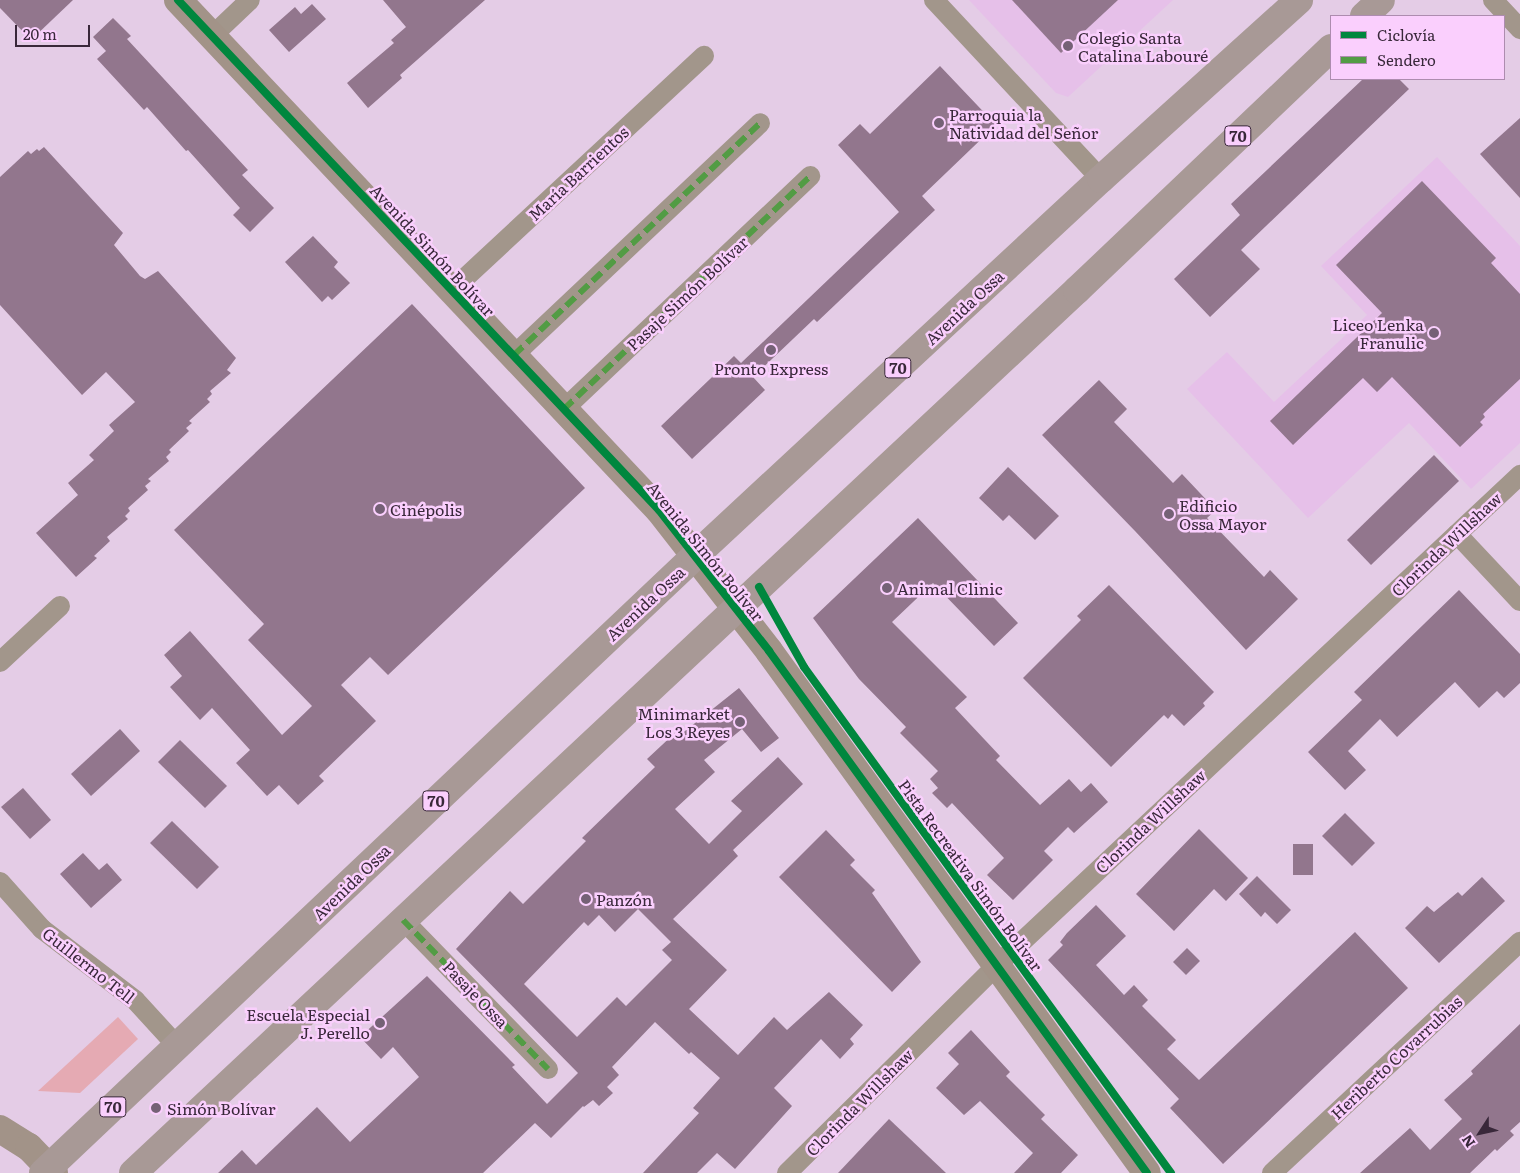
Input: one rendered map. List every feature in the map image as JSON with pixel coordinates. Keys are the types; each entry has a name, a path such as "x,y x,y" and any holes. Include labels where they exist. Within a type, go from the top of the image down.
{"main road":[{"name":"Avenida Ossa","path":"49,1171 695,556 1101,179 1299,0"},
{"path":"1365,15 1381,0"},
{"name":"70","path":"134,1173 1104,264 1330,49"}],"street":[{"name":"Avenida Simón Bolívar","path":"178,0 659,510 769,651 1147,1173"},
{"path":"212,36 250,0"},
{"path":"934,0 1101,179"},
{"path":"1493,0 1520,29"},
{"name":"María Barrientos","path":"452,290 704,56"},
{"path":"514,355 760,123"},
{"name":"Pasaje Simón Bolívar","path":"564,409 810,176"},
{"name":"Clorinda Willshaw","path":"787,1173 996,965 1520,475"},
{"path":"1457,534 1520,601"},
{"path":"0,662 60,606"},
{"name":"Guillermo Tell","path":"0,882 42,929 136,1000 178,1047"},
{"name":"Pasaje Ossa","path":"403,920 548,1069"},
{"name":"Heriberto Covarrubias","path":"1272,1173 1520,942"},
{"path":"0,1129 28,1147 49,1171"}],"shaded area":[{"name":"Colegio Santa Catalina Labouré","path":"969,0 1173,0 1068,97 1056,93"},
{"name":"Liceo Lenka Franulic","path":"1437,157 1520,246 1520,443 1471,489 1409,423 1308,518 1187,389 1227,352 1274,402 1367,315 1321,266"},
{"path":"118,1017 138,1039 80,1093 38,1091"}],"building":[{"path":"0,0 73,0 31,40 0,8"},
{"path":"383,0 485,0 400,75 402,78 368,108 347,83 394,43 391,40 406,27"},
{"path":"1012,0 1118,0 1061,53"},
{"path":"312,4 326,19 289,52 269,30 295,7 301,14"},
{"path":"113,18 131,36 127,39 248,170 242,175 274,208 250,232 233,215 240,208 147,107 144,110 97,59 106,51 93,37"},
{"path":"940,66 996,125 922,196 935,210 817,322 814,319 753,377 765,390 692,459 661,426 734,356 741,363 899,212 838,145 860,124 870,134"},
{"path":"1362,80 1400,80 1409,89 1241,250 1260,269 1210,317 1174,279 1240,215 1231,204"},
{"path":"1520,118 1520,198 1480,154"},
{"path":"44,147 123,233 114,245 140,276 145,279 158,271 236,358 227,370 231,373 210,391 212,394 207,399 210,402 189,421 192,423 186,428 189,431 169,450 171,452 166,457 169,461 148,479 151,481 145,486 148,490 128,508 130,511 125,516 128,519 107,537 110,541 94,556 97,558 76,577 36,533 78,495 68,483 94,460 89,455 114,431 109,425 135,402 106,372 82,395 0,305 0,177 28,151 31,154 37,149 39,151"},
{"path":"1422,181 1496,258 1491,263 1520,294 1520,379 1483,414 1485,417 1480,422 1483,425 1460,447 1392,377 1377,392 1363,378 1293,445 1270,421 1382,313 1336,265"},
{"path":"313,236 338,262 334,267 350,283 332,300 328,296 322,302 285,262"},
{"name":"Cinépolis","path":"412,304 585,488 388,675 370,657 341,685 376,721 319,776 324,781 298,805 279,785 267,796 236,763 250,750 212,708 200,720 170,687 182,676 164,655 190,631 282,735 312,706 248,640 264,624 174,530"},
{"name":"Edificio Ossa Mayor","path":"1099,380 1127,409 1114,422 1173,483 1182,474 1216,510 1207,518 1264,577 1270,570 1298,599 1246,650 1042,435"},
{"path":"1434,455 1459,481 1371,565 1347,540"},
{"path":"1008,467 1059,516 1035,540 1009,515 1003,521 979,498"},
{"path":"918,518 1018,623 994,646 933,583 892,622 967,697 955,708 1000,756 996,760 1040,805 1069,779 1081,792 1091,783 1108,802 1074,833 1068,827 1044,851 1053,860 1013,900 987,875 1004,858 952,803 947,808 932,793 938,788 930,779 938,771 900,733 906,727 859,679 813,618"},
{"path":"1109,585 1214,692 1203,703 1205,706 1184,726 1172,714 1168,719 1164,715 1111,767 1023,678 1081,620 1077,616"},
{"path":"1459,590 1520,654 1520,683 1504,698 1497,691 1479,708 1455,682 1397,737 1380,719 1348,751 1366,770 1345,790 1308,752 1362,700 1354,692"},
{"path":"739,688 779,738 761,752 742,729 704,760 715,772 675,809 709,844 742,811 731,801 778,757 803,784 733,850 738,856 673,919 727,970 689,1009 738,1055 774,1017 787,1030 829,992 863,1025 850,1039 854,1044 840,1059 821,1039 774,1088 792,1106 735,1169 717,1153 697,1173 643,1173 699,1113 693,1108 720,1078 691,1052 689,1054 655,1022 612,1067 619,1075 607,1087 613,1093 599,1106 593,1100 583,1106 551,1138 535,1123 483,1173 218,1173 242,1150 256,1165 317,1107 350,1142 419,1077 393,1047 381,1059 360,1037 427,976 515,1065 512,1067 547,1104 578,1073 456,949 510,891 523,904 586,841 582,838 655,767 647,759 677,731 680,735","holes":["638,909 671,942 662,950 672,960 626,1006 617,997 577,1037 524,984 584,922 588,926 599,915 615,932"]},
{"path":"120,729 140,751 91,796 71,774"},
{"path":"180,740 227,786 205,808 158,762"},
{"path":"23,788 51,820 30,839 1,807"},
{"path":"1345,813 1375,843 1352,866 1322,836"},
{"path":"172,821 219,867 197,889 150,843"},
{"path":"1199,829 1248,878 1226,901 1214,889 1174,931 1136,894"},
{"path":"826,830 855,860 850,865 875,890 872,893 921,962 892,992 779,877"},
{"path":"1293,844 1313,844 1313,875 1293,875"},
{"path":"83,853 99,870 107,863 122,880 91,908 60,874"},
{"path":"1257,876 1291,910 1277,924 1265,912 1261,917 1239,894"},
{"path":"1482,877 1505,901 1439,963 1405,928 1427,906 1434,912 1458,892 1462,896"},
{"path":"1096,905 1126,936 1096,965 1124,995 1134,985 1148,1000 1142,1006 1176,1040 1167,1049 1199,1080 1355,932 1408,988 1223,1164 1170,1108 1179,1099 1048,960 1063,945 1060,942 1067,933"},
{"path":"1187,948 1200,961 1186,975 1173,962"},
{"path":"1520,1024 1520,1122 1510,1131 1514,1135 1497,1151 1495,1149 1470,1173 1360,1173 1410,1128 1430,1150 1462,1119 1444,1100 1473,1074 1471,1071"},
{"path":"971,1030 1010,1072 1006,1076 1045,1115 1041,1119 1078,1155 1061,1173 1014,1173 1033,1153 980,1101 964,1115 936,1088 959,1064 948,1053"},
{"path":"889,1119 946,1173 838,1173"}],"marked path":[{"path":"514,355 760,123"},
{"path":"564,409 810,176"},
{"path":"403,920 548,1069"}],"cycle path":[{"path":"178,0 659,510 769,651 1147,1173"},
{"name":"Pista Recreativa Simón Bolívar","path":"759,587 804,667 1171,1173"}],"place":[{"name":"Colegio Santa Catalina Labouré","path":"1068,46"},
{"name":"Parroquia la Natividad del Señor","path":"939,123"},
{"name":"Liceo Lenka Franulic","path":"1434,333"},
{"name":"Pronto Express","path":"771,350"},
{"name":"Cinépolis","path":"380,509"},
{"name":"Edificio Ossa Mayor","path":"1169,514"},
{"name":"Animal Clinic","path":"887,588"},
{"name":"Minimarket Los 3 Reyes","path":"740,722"},
{"name":"Panzón","path":"586,899"},
{"name":"Escuela Especial J. Perello","path":"380,1023"},
{"name":"Simón Bolívar","path":"156,1108"}]}
